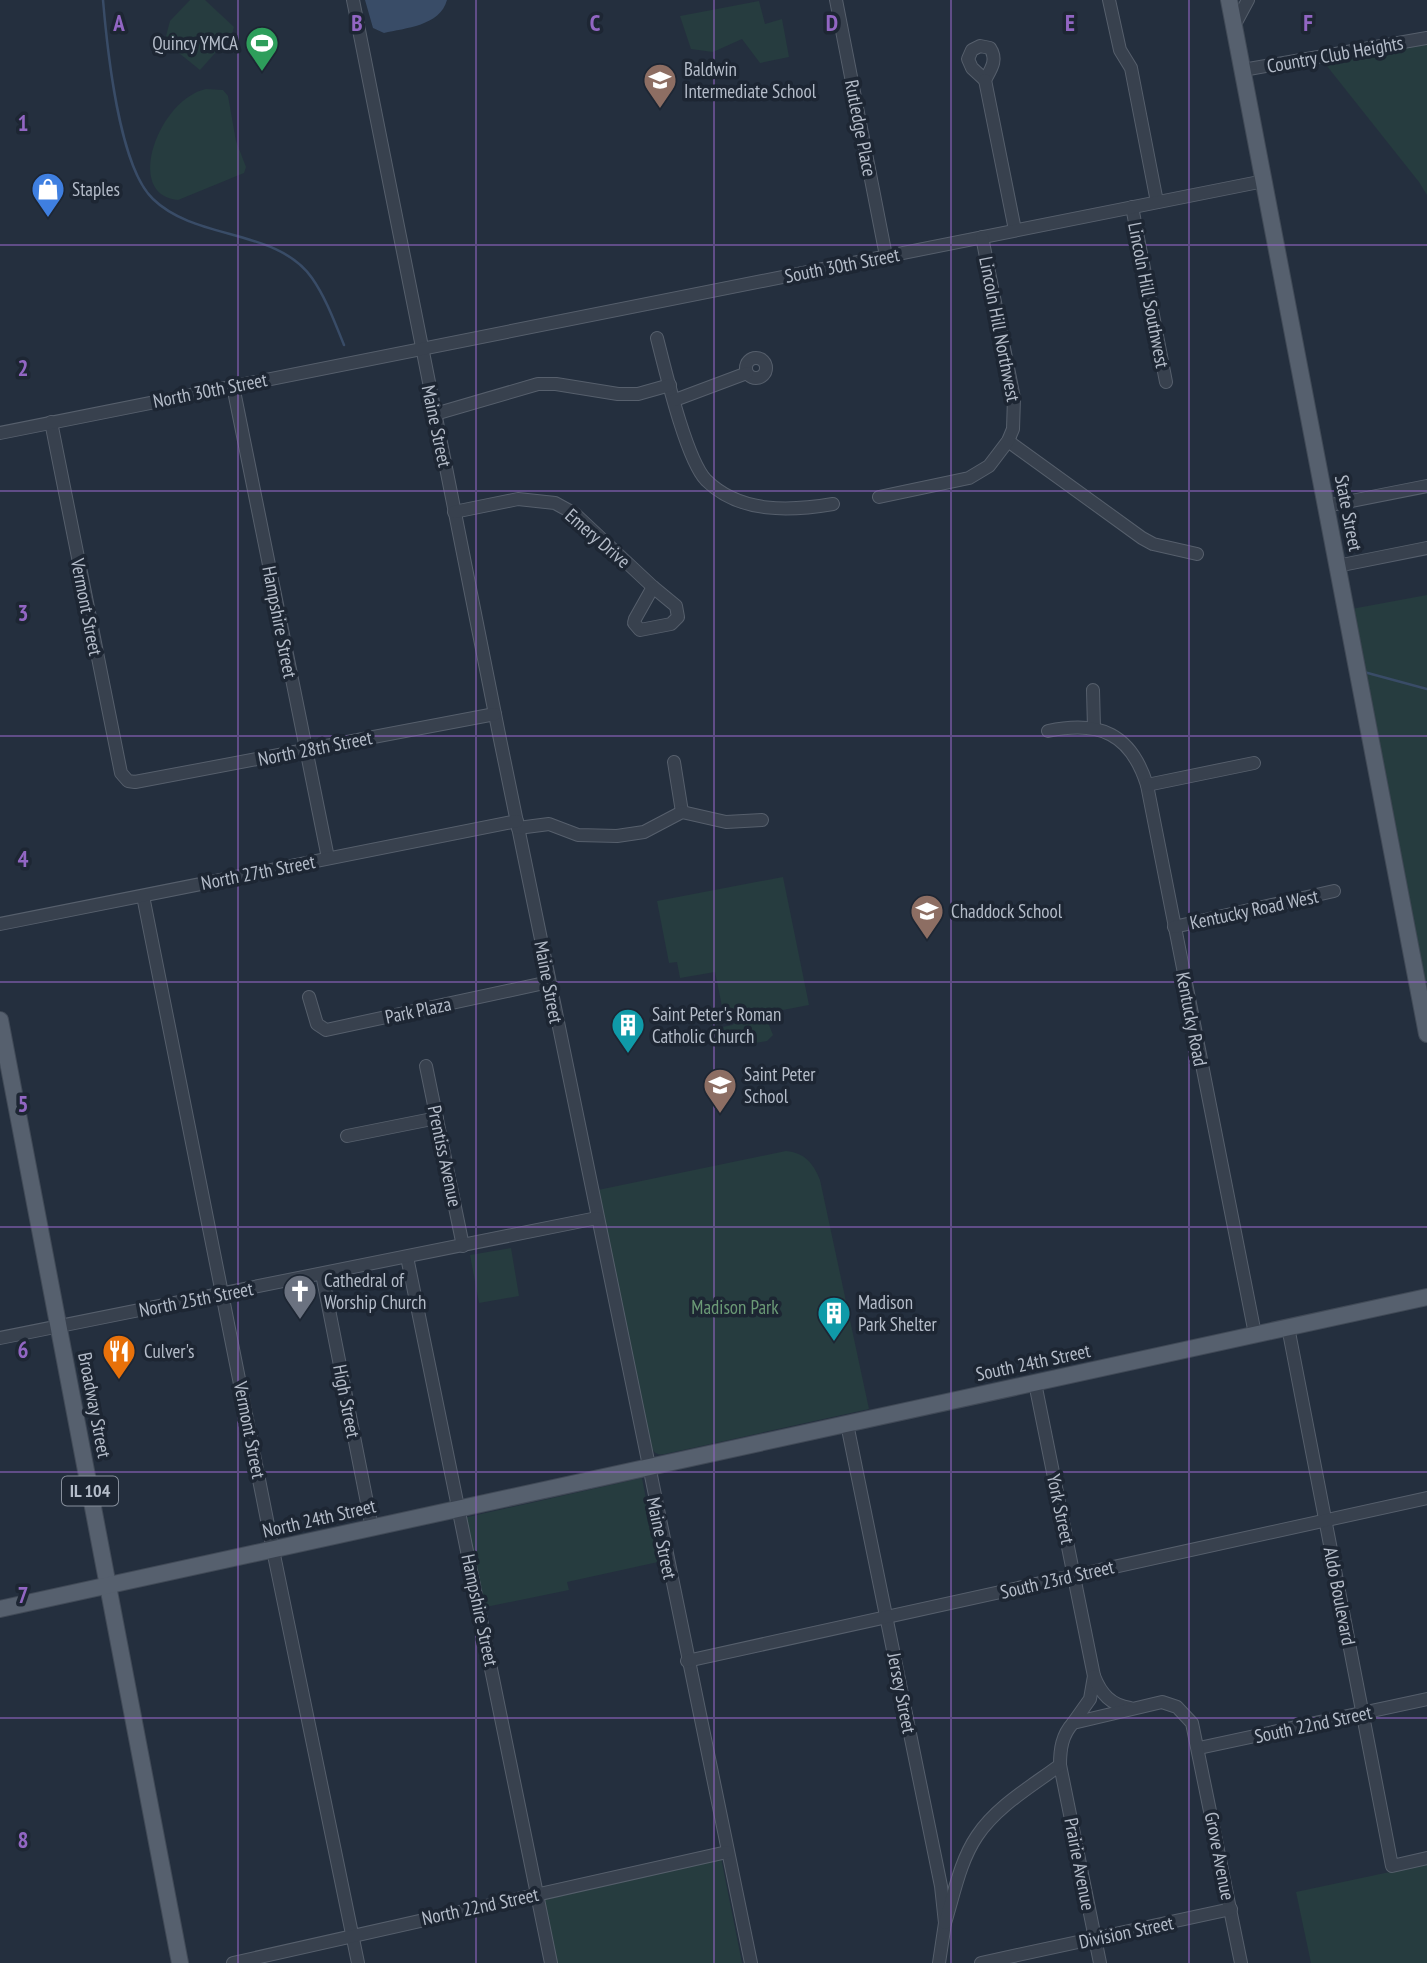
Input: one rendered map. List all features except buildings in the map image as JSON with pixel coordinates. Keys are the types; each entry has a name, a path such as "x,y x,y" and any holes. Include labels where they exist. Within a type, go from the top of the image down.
{"main road":[{"name":"State Street","path":"1229,0 1427,1034"},
{"name":"Broadway Street","path":"0,1020 180,1963"},
{"name":"South 24th Street","path":"647,1467 1427,1297"},
{"name":"North 24th Street","path":"0,1609 647,1467"}],"street":[{"name":"Maine Street","path":"353,0 421,350 647,1467 751,1963"},
{"name":"Rutledge Place","path":"836,0 886,256"},
{"path":"1109,0 1120,50 1131,68 1157,202"},
{"path":"1234,26 1248,0"},
{"name":"Country Club Heights","path":"1243,70 1427,38"},
{"path":"985,80 1015,230"},
{"name":"South 30th Street","path":"421,350 1264,181"},
{"name":"Lincoln Hill Southwest","path":"1132,207 1166,382"},
{"name":"Lincoln Hill Northwest","path":"879,496 969,478 989,466 1008,441 1015,419 1014,398 982,237"},
{"path":"657,338 692,456 706,479 717,488 751,504 772,509 795,510 834,504"},
{"name":"North 30th Street","path":"0,433 421,350"},
{"path":"675,400 747,373"},
{"path":"435,414 538,384 556,384 618,394 638,394 670,385"},
{"name":"Hampshire Street","path":"233,386 328,858"},
{"name":"Vermont Street","path":"51,422 121,773 128,781 135,782"},
{"path":"1008,441 1142,538 1161,546 1196,554"},
{"path":"1326,506 1427,486"},
{"name":"Emery Drive","path":"454,512 518,499 555,503 575,514 653,587"},
{"path":"1338,566 1427,548"},
{"path":"1048,731 1076,726 1094,728 1093,690"},
{"name":"North 28th Street","path":"135,782 495,714"},
{"name":"Kentucky Road","path":"1094,728 1109,733 1124,744 1138,761 1147,785 1255,1334"},
{"path":"674,762 682,812 726,822 762,820"},
{"path":"1147,785 1254,763"},
{"name":"North 27th Street","path":"0,925 328,858 517,824 549,824 579,835 633,835 654,828 682,812"},
{"name":"Kentucky Road West","path":"1174,927 1334,891"},
{"name":"Vermont Street","path":"143,895 358,1963"},
{"name":"Park Plaza","path":"309,998 317,1024 326,1030 549,982"},
{"name":"Prentiss Avenue","path":"426,1066 463,1246"},
{"path":"347,1136 437,1118"},
{"name":"North 25th Street","path":"0,1338 597,1218"},
{"name":"Hampshire Street","path":"407,1257 551,1963"},
{"name":"High Street","path":"322,1274 372,1528"},
{"name":"Aldo Boulevard","path":"1288,1327 1392,1866 1427,1858"},
{"name":"York Street","path":"1035,1383 1094,1676 1099,1688 1111,1702 1130,1708"},
{"name":"Jersey Street","path":"847,1424 941,1886 945,1923 939,1963"},
{"name":"South 23rd Street","path":"687,1661 1427,1498"},
{"name":"York Street","path":"1060,1765 1062,1741 1090,1699 1094,1676"},
{"name":"South 22nd Street","path":"1199,1748 1427,1699"},
{"name":"Grove Avenue","path":"1130,1708 1162,1702 1177,1706 1192,1723 1241,1963"},
{"path":"1073,1723 1130,1708"},
{"path":"945,1923 961,1871 976,1837 998,1813 1060,1765"},
{"name":"Prairie Avenue","path":"1060,1765 1100,1963"},
{"name":"North 22nd Street","path":"233,1963 727,1852"},
{"name":"Division Street","path":"981,1963 1231,1909"}],"green space":[{"path":"190,0 205,0 234,27 232,34 200,70 174,49 166,36 170,21"},
{"path":"759,1 765,24 782,19 789,57 760,63 742,39 713,52 691,49 680,16"},
{"path":"1427,38 1427,195 1319,56"},
{"path":"206,89 223,90 228,96 236,141 246,167 244,173 178,200 161,194 153,182 150,165 154,146 162,127 174,110 189,96"},
{"path":"1427,595 1427,1034 1346,610"},
{"path":"783,877 809,1005 751,1016 767,1020 773,1035 767,1041 738,1044 718,1040 713,1036 713,1029 732,1025 746,1017 725,1021 715,972 680,978 677,962 669,963 657,901"},
{"name":"Madison Park","path":"786,1151 808,1160 820,1180 869,1409 665,1454 656,1453 650,1442 598,1190"},
{"path":"511,1248 519,1296 479,1303 470,1255"},
{"path":"642,1478 658,1562 567,1582 569,1590 481,1608 463,1518"},
{"path":"721,1858 742,1963 556,1963 543,1898"},
{"path":"1427,1864 1427,1963 1311,1963 1296,1892"}],"water":[{"path":"365,0 447,0 443,9 430,21 384,33 373,28"}],"waterway":[{"path":"103,0 123,134 141,183 153,199 171,212 191,222 258,242 297,262 322,294 344,345"},
{"path":"1364,672 1427,689"}],"place":[{"name":"Quincy YMCA","path":"262,73"},
{"name":"Baldwin Intermediate School","path":"660,110"},
{"name":"Staples","path":"48,219"},
{"name":"Chaddock School","path":"927,941"},
{"name":"Saint Peter's Roman Catholic Church","path":"628,1055"},
{"name":"Saint Peter School","path":"720,1115"},
{"name":"Cathedral of Worship Church","path":"300,1321"},
{"name":"Madison Park Shelter","path":"834,1343"},
{"name":"Culver's","path":"119,1381"}]}
